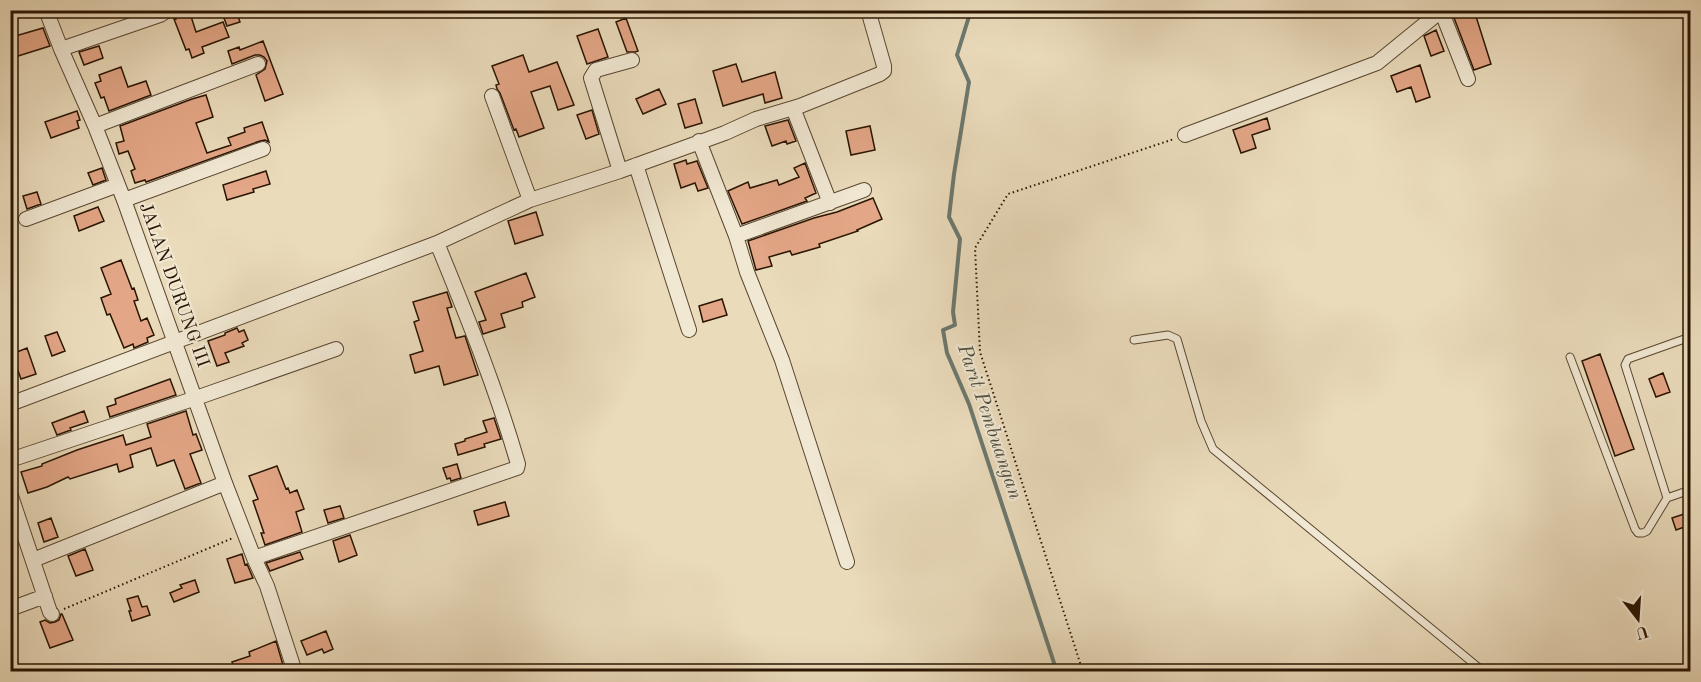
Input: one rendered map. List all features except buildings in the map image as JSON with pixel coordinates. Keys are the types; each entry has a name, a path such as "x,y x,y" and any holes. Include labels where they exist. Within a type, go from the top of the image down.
{"street":[{"name":"JALAN DURUNG III","path":"46,10 124,200 225,483 265,580 294,671"},
{"path":"61,49 160,15 165,12 164,10"},
{"path":"10,404 437,243 530,200 620,171 880,74 884,66 868,10"},
{"path":"1185,135 1377,63 1441,11 1468,79"},
{"path":"620,171 591,78 596,70 632,60"},
{"path":"95,126 258,64"},
{"path":"492,96 530,200"},
{"path":"793,108 830,202"},
{"path":"699,141 782,360 847,561"},
{"path":"124,200 263,149"},
{"path":"636,165 689,330"},
{"path":"26,219 118,185"},
{"path":"736,236 864,190"},
{"path":"254,558 517,468 518,464 507,424 478,344 437,243"},
{"path":"10,460 336,349"},
{"path":"33,560 225,483"},
{"path":"10,493 14,515 52,614"},
{"path":"10,609 45,596"}],"lane":[{"path":"1134,340 1168,335 1177,339 1213,449 1484,672"},
{"path":"1667,498 1625,365 1628,359 1690,337"},
{"path":"1570,357 1638,533 1647,531 1667,498 1690,490"}],"path":[{"path":"1083,672 980,352 975,248 1008,194 1185,135"},
{"path":"52,614 244,533"}],"waterway":[{"name":"Parit Pembuangan","path":"971,10 957,55 969,82 949,217 960,239 953,312 955,325 943,330 947,353 969,404 1057,672"}]}
